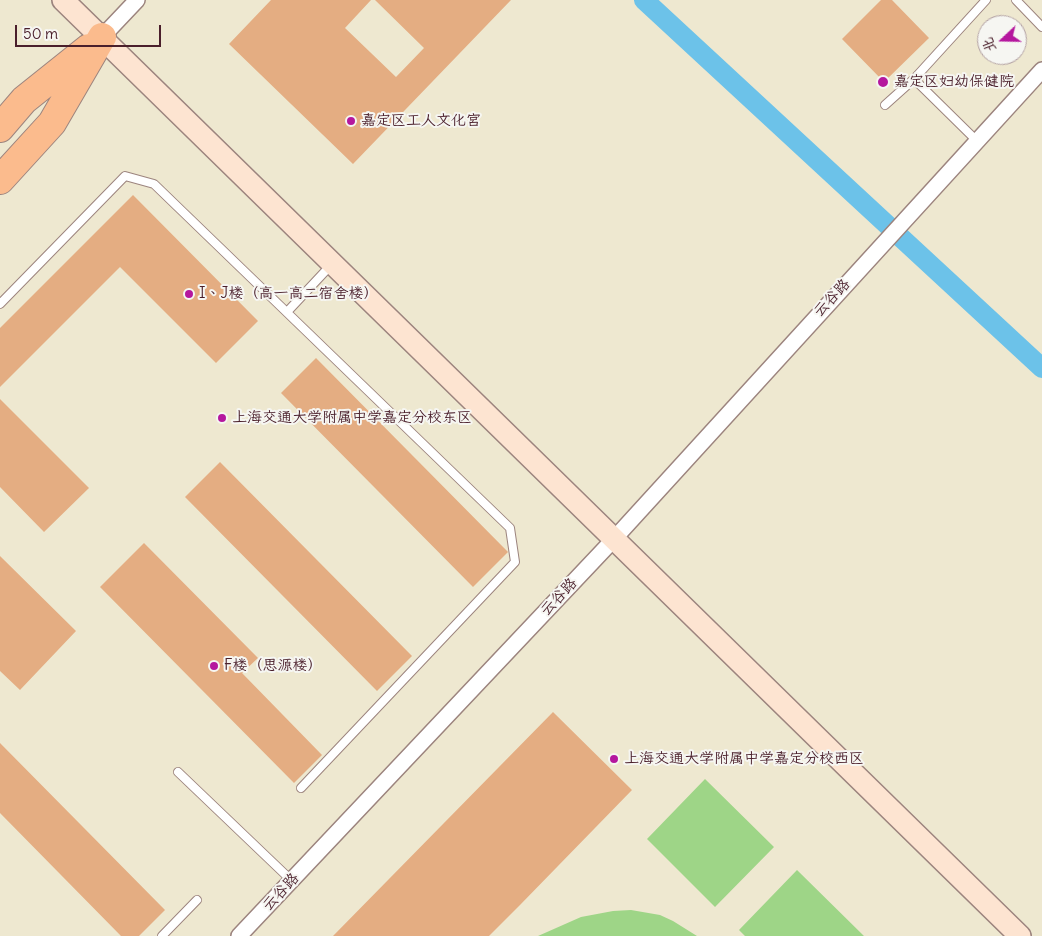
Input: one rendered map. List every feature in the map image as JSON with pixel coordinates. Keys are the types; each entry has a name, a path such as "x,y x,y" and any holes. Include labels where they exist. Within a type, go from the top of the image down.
{"highway":[{"path":"0,128 24,100 102,37"},
{"path":"0,180 52,123 102,37"}],"main road":[{"path":"63,0 1020,936"}],"street":[{"path":"102,37 137,0"},
{"path":"977,141 1042,70"},
{"name":"云谷路","path":"239,936 614,539 977,141"}],"lane":[{"path":"885,105 914,79 986,0"},
{"path":"1016,0 1042,27"},
{"path":"914,79 977,141"},
{"path":"0,304 125,176 154,184 510,528 514,562 302,788"},
{"path":"287,312 332,263"},
{"path":"178,772 291,880"},
{"path":"162,936 197,900"}],"green space":[{"path":"705,779 774,847 715,907 647,839"},
{"path":"797,870 864,936 745,936 739,930"},
{"path":"631,910 660,915 697,936 538,936 581,917 613,911"}],"building":[{"name":"嘉定区工人文化宫","path":"271,0 371,0 345,28 396,77 424,48 375,0 511,0 353,164 229,44"},
{"path":"881,0 892,0 929,38 884,82 842,39"},
{"name":"I、J楼（高一高二宿舍楼）","path":"133,195 258,321 216,363 120,267 0,387 0,328"},
{"path":"316,358 508,552 473,587 281,393"},
{"path":"0,399 89,488 44,532 0,487"},
{"path":"220,462 412,656 377,691 185,497"},
{"name":"F楼（思源楼）","path":"144,543 258,658 242,673 322,755 294,783 100,587"},
{"path":"0,556 76,631 20,690 0,671"},
{"path":"553,712 632,790 520,905 489,936 333,936"},
{"path":"0,743 165,910 139,936 121,936 0,813"}],"waterway":[{"path":"644,0 1042,368"}],"place":[{"name":"嘉定区妇幼保健院","path":"883,82"},
{"name":"嘉定区工人文化宫","path":"351,121"},
{"name":"I、J楼（高一高二宿舍楼）","path":"189,294"},
{"name":"上海交通大学附属中学嘉定分校东区","path":"222,418"},
{"name":"F楼（思源楼）","path":"214,666"},
{"name":"上海交通大学附属中学嘉定分校西区","path":"614,759"}]}
